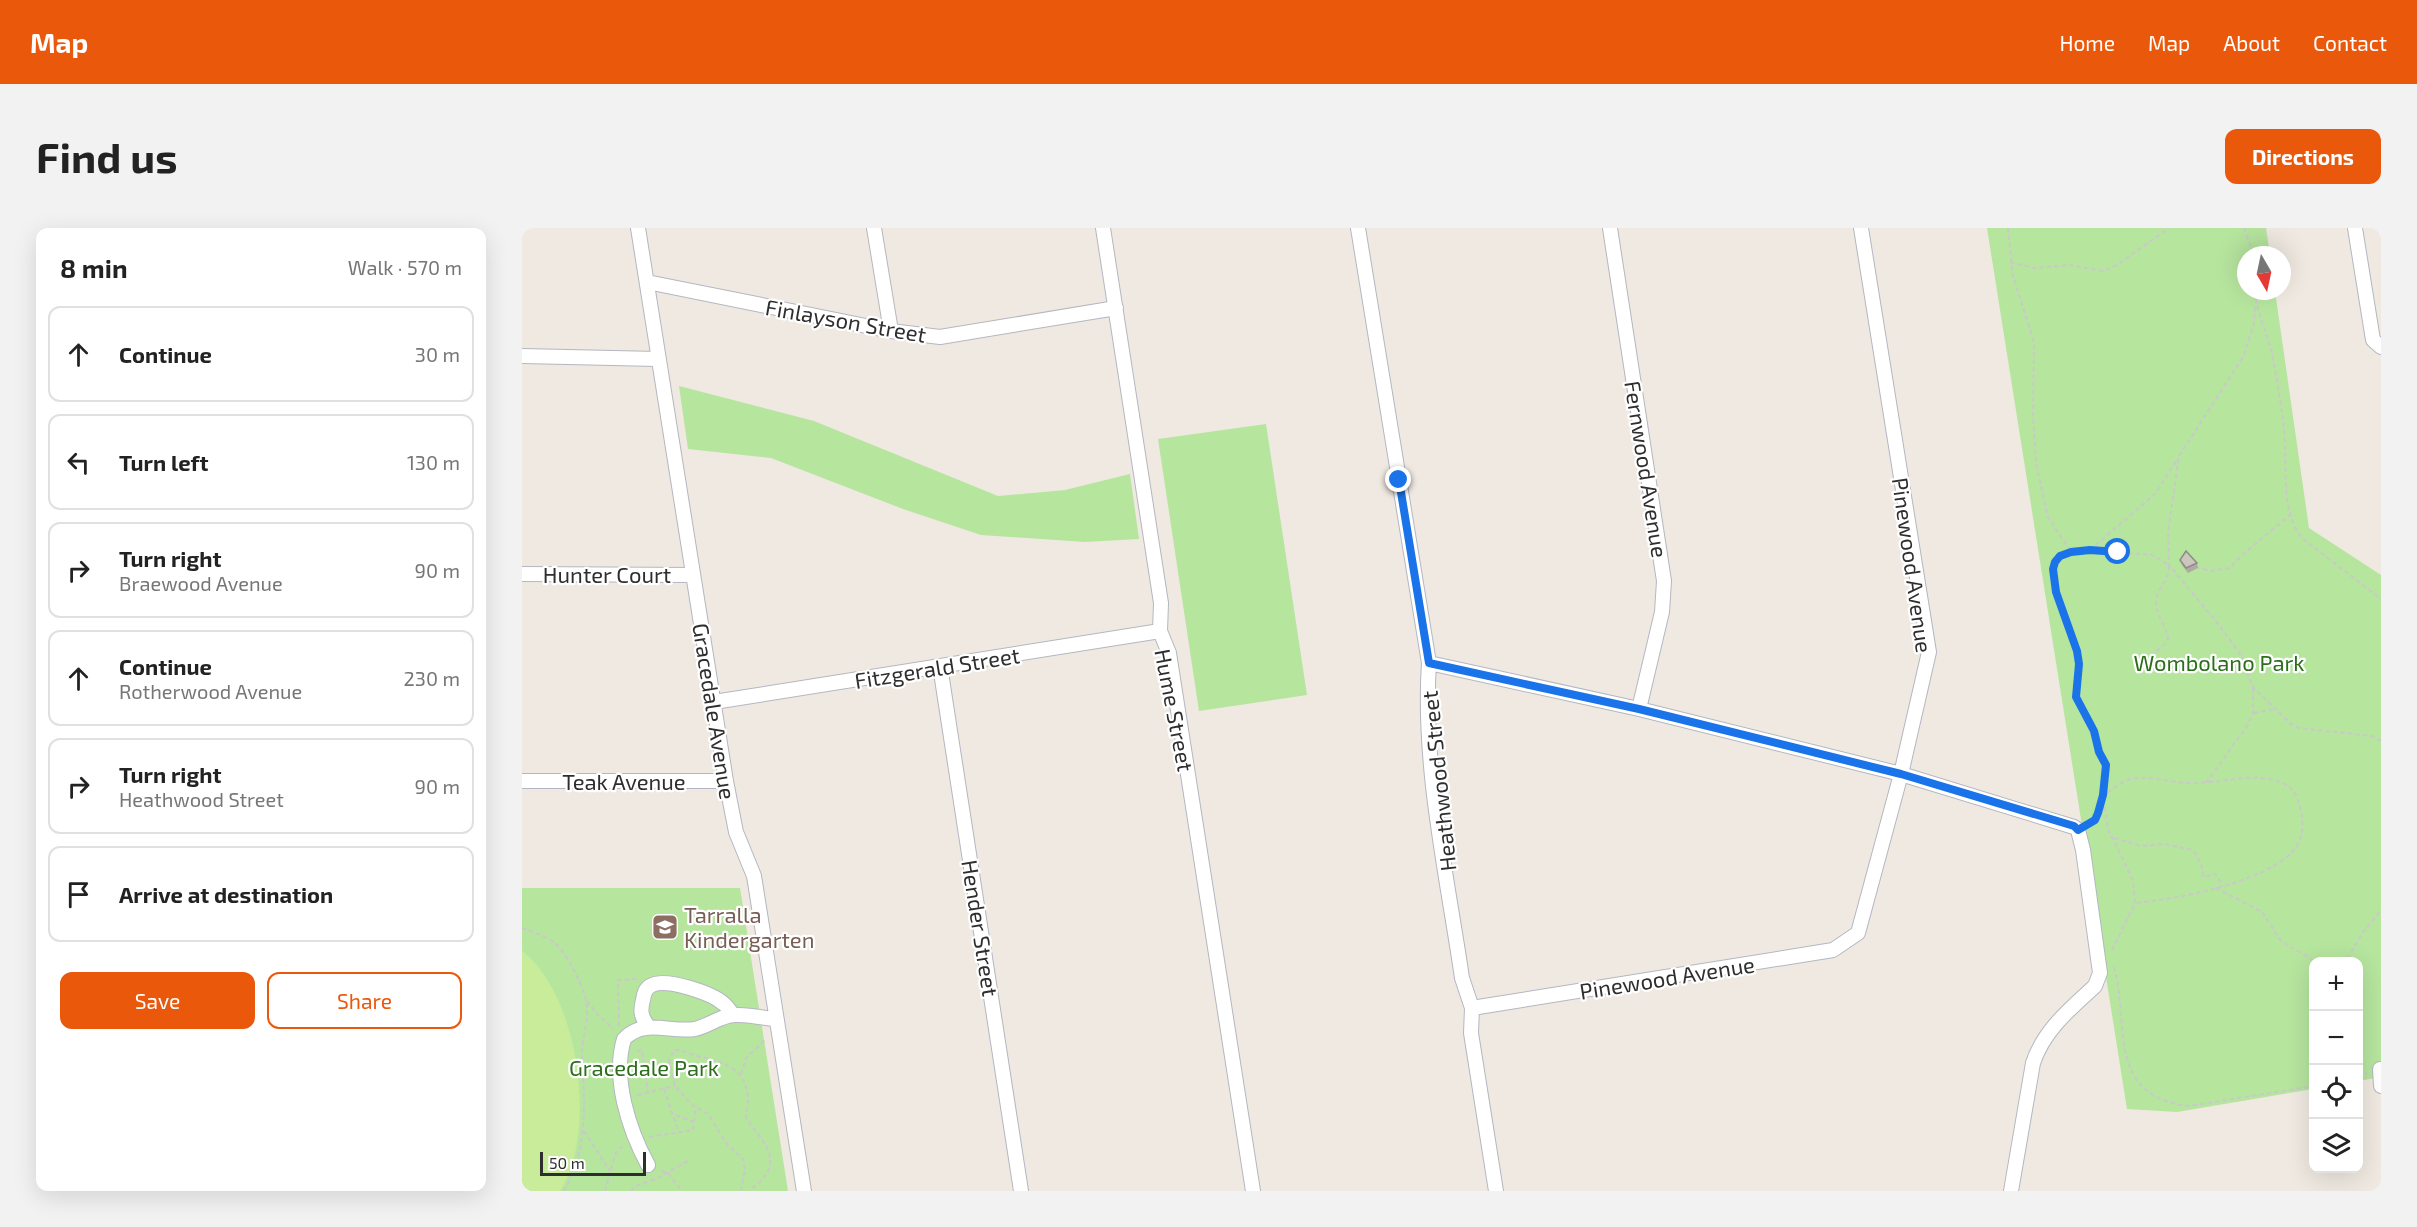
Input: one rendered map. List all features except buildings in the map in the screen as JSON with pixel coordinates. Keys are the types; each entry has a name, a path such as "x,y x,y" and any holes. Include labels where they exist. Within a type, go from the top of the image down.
{"street":[{"name":"Gracedale Avenue","path":"638,228 726,781 736,832 754,876 804,1191"},
{"path":"874,228 891,331"},
{"name":"Hume Street","path":"1103,228 1161,603 1160,631 1169,652 1253,1191"},
{"name":"Heathwood Street","path":"1358,228 1429,663 1427,695 1433,778 1462,978 1472,1008 1471,1033 1496,1191"},
{"name":"Fernwood Avenue","path":"1610,228 1664,581 1662,612 1639,709"},
{"name":"Pinewood Avenue","path":"1472,1008 1833,950 1858,933 1901,774 1929,652 1861,228"},
{"path":"2355,228 2373,340 2381,347"},
{"name":"Finlayson Street","path":"647,282 891,331 940,337 1116,308"},
{"path":"522,356 658,359"},
{"name":"Hunter Court","path":"522,574 693,575"},
{"name":"Fitzgerald Street","path":"714,702 1160,631"},
{"path":"1429,663 1639,709 1901,774 2074,826 2078,830 2086,873 2100,973 2095,986 2047,1033 2038,1048 2033,1063 2011,1191"},
{"name":"Hender Street","path":"940,666 1021,1191"},
{"name":"Teak Avenue","path":"522,781 726,781"},
{"path":"648,1026 642,1019 641,1008 645,991 651,985 661,983 677,984 699,992 723,1003 733,1015"},
{"path":"648,1166 635,1141 624,1097 619,1062 624,1039 631,1032 648,1026 686,1030 733,1015 777,1020"},
{"path":"2380,1069 2381,1086"}],"path":[{"path":"2008,228 2010,262 2017,292 2034,342 2033,439 2042,494 2048,517 2071,552"},
{"path":"2010,262 2034,268 2069,265 2102,271 2117,265 2169,228"},
{"path":"2244,228 2251,246"},
{"path":"2090,550 2155,494 2243,357 2254,324 2255,300"},
{"path":"2255,307 2268,339 2274,362 2284,433 2286,490 2295,530 2303,539 2381,599"},
{"path":"2153,654 2166,643 2168,638 2156,603 2160,590 2169,575 2168,533 2179,456"},
{"path":"2192,565 2210,572 2230,568 2291,514"},
{"path":"2078,830 2095,820 2103,795 2106,765 2099,752 2094,731 2076,697 2079,664 2077,651 2056,592 2053,569 2060,556 2090,550 2152,555 2169,565 2220,625 2240,654 2253,687 2253,713 2241,735 2206,783"},
{"path":"2253,687 2275,710 2299,728 2357,733 2372,736 2381,741"},
{"path":"2253,713 2275,710"},
{"path":"2103,795 2129,779 2206,783 2245,777 2277,781 2289,786 2296,794 2302,814 2301,837 2295,849 2264,871 2216,888 2135,903"},
{"path":"2103,795 2108,829 2114,837 2116,846 2133,880 2135,903 2110,952"},
{"path":"2114,837 2141,846 2164,844 2193,850 2201,864 2204,877 2215,873 2223,886"},
{"path":"2216,888 2262,912 2281,941 2309,958"},
{"path":"2348,957 2363,932 2381,910"},
{"path":"522,928 543,936 563,952 586,999 598,1016 616,1031 613,1036"},
{"path":"2112,960 2118,979 2125,1055 2140,1082 2159,1100 2169,1104 2189,1106 2309,1087"},
{"path":"564,1191 580,1154 583,1130 584,1080 581,1046 587,1016 586,999"},
{"path":"740,1076 743,1063 750,1052 766,1038 780,1034"},
{"path":"676,1049 723,1062 740,1076 748,1096 746,1117 761,1135 770,1164 766,1175 751,1190 741,1189 745,1170 743,1159 726,1143 708,1114 696,1108 675,1086 669,1058 676,1049"},
{"path":"621,1052 642,1050 648,1093"},
{"path":"624,1097 675,1086"},
{"path":"664,1089 678,1131"},
{"path":"605,1191 617,1150 635,1141 678,1131 693,1130 696,1108"},
{"path":"673,1114 694,1122"},
{"path":"583,1130 607,1163 610,1171"},
{"path":"631,1191 646,1181 668,1173 688,1161"},
{"path":"648,1166 668,1173 682,1191"}],"green space":[{"name":"Wombolano Park","path":"1987,228 2266,228 2269,246 2237,246 2237,300 2276,300 2309,528 2381,575 2381,1077 2363,1080 2363,957 2309,957 2309,1090 2177,1112 2127,1109"},
{"path":"679,386 814,421 998,496 1065,490 1130,474 1139,539 1085,542 981,535 903,509 771,458 688,449"},
{"path":"1266,424 1307,695 1199,711 1158,439"},
{"name":"Gracedale Park","path":"522,888 740,888 788,1191 522,1191"},
{"path":"522,951 542,971 557,998 569,1031 577,1065 580,1101 578,1135 572,1166 560,1191 522,1191"}],"place":[{"name":"Tarralla Kindergarten","path":"665,927"}],"route":[{"path":"1399,480 1429,663 1639,709 1901,774 2074,826 2078,830 2095,820 2103,795 2106,765 2099,752 2094,731 2076,697 2079,664 2077,651 2056,592 2053,569 2060,556 2071,552 2090,550 2118,552"}]}
